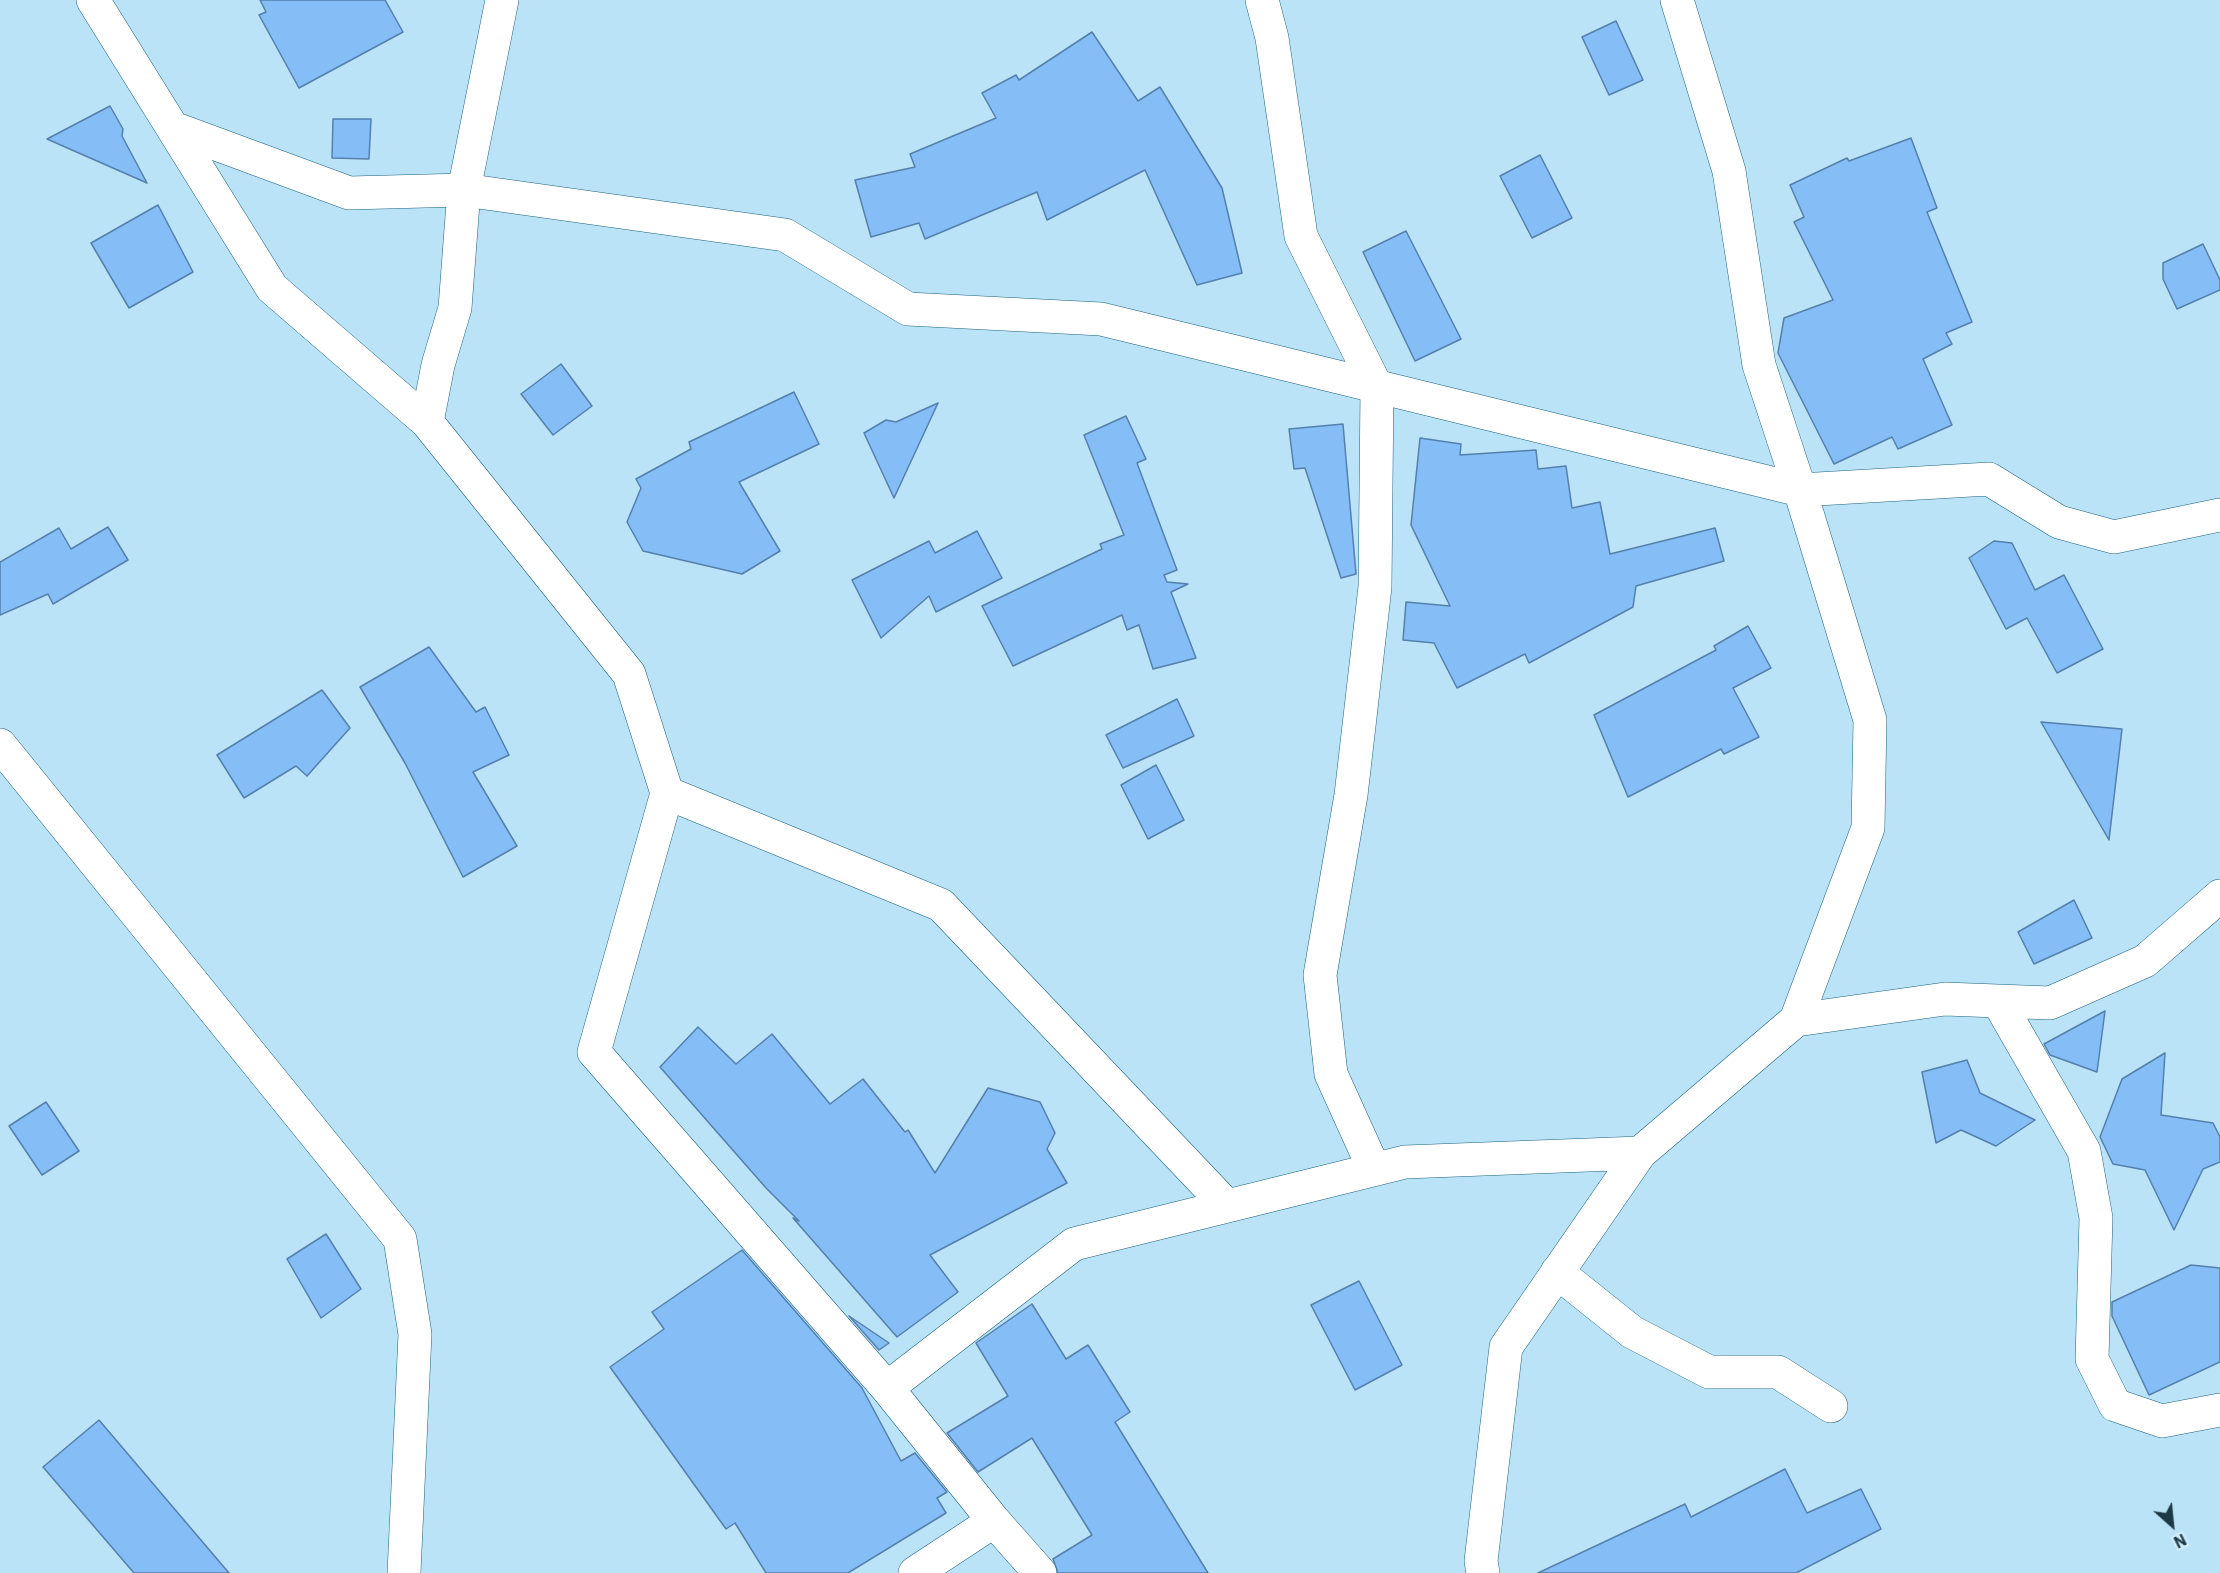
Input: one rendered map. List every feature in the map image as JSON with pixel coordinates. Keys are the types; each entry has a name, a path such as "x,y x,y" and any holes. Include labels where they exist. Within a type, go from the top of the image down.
{"street":[{"path":"93,0 272,288 428,422 628,674 667,792 594,1052 887,1388 994,1521 1040,1573"},
{"path":"428,422 438,364 455,308 464,190 502,0"},
{"path":"1262,0 1272,38 1301,236 1377,388 1375,587 1351,795 1320,975 1331,1074 1374,1169"},
{"path":"1483,1573 1481,1561 1506,1347 1640,1153 1796,1020 1868,828 1870,720 1800,490 1759,365 1729,171 1677,0"},
{"path":"173,128 349,193 464,190 785,235 908,309 1101,319 1800,490 1989,479 2059,522 2114,537 2220,515"},
{"path":"0,745 400,1239 415,1334 404,1573"},
{"path":"667,792 941,905 1227,1206"},
{"path":"1796,1020 1945,999 2050,1003 2145,961 2220,896"},
{"path":"1998,1001 2084,1151 2096,1218 2092,1359 2115,1405 2162,1421 2220,1410"},
{"path":"887,1388 1074,1244 1405,1162 1640,1153"},
{"path":"1557,1272 1632,1332 1709,1372 1778,1372 1831,1406"},
{"path":"915,1573 994,1521"}],"building":[{"path":"260,0 385,0 403,32 299,88 259,15 266,12"},
{"path":"1616,21 1643,80 1609,95 1582,37"},
{"path":"1092,32 1138,101 1160,87 1222,188 1242,273 1197,285 1145,170 1047,220 1037,192 925,239 919,223 871,237 855,180 915,167 910,154 996,118 982,93 1016,75 1019,80"},
{"path":"110,106 123,129 122,136 147,183 47,139"},
{"path":"333,119 371,119 369,159 332,158"},
{"path":"1911,138 1937,208 1927,212 1972,322 1946,333 1952,344 1923,359 1952,425 1898,449 1892,437 1834,464 1778,353 1784,318 1833,300 1794,222 1804,217 1790,185 1847,158 1849,161"},
{"path":"1540,155 1572,218 1532,238 1500,176"},
{"path":"158,205 193,272 129,308 91,243"},
{"path":"1406,231 1461,339 1415,361 1363,252"},
{"path":"2203,244 2220,280 2220,290 2177,309 2163,279 2163,263"},
{"path":"561,364 592,406 553,435 521,394"},
{"path":"794,392 819,444 739,482 780,551 742,574 643,551 627,522 641,488 636,479 691,449 689,442"},
{"path":"938,403 894,498 864,433 886,420 896,422"},
{"path":"1126,416 1146,459 1137,463 1177,570 1164,575 1167,582 1188,584 1171,592 1196,658 1153,669 1139,625 1127,630 1122,615 1013,666 982,606 1102,549 1100,544 1124,535 1084,435"},
{"path":"1343,424 1356,574 1341,578 1305,468 1294,469 1289,429"},
{"path":"1420,438 1461,444 1460,455 1536,450 1538,469 1566,466 1572,508 1600,502 1610,554 1715,528 1724,561 1636,586 1633,607 1529,663 1525,654 1457,688 1434,643 1403,640 1406,602 1450,606 1411,525"},
{"path":"108,527 128,560 53,604 48,594 0,615 0,562 59,528 71,549"},
{"path":"977,531 1002,578 936,612 929,596 881,638 852,580 929,541 935,553"},
{"path":"1994,541 2012,543 2035,590 2064,575 2103,649 2057,673 2027,618 2006,629 1969,558"},
{"path":"1748,626 1771,668 1733,688 1759,737 1724,754 1721,749 1628,797 1594,715 1716,650 1714,646"},
{"path":"429,647 476,712 485,707 509,755 473,772 517,846 463,877 405,763 360,687"},
{"path":"322,690 350,728 307,776 296,766 244,798 217,755"},
{"path":"1177,699 1194,736 1123,768 1106,735"},
{"path":"2041,722 2122,729 2109,840"},
{"path":"1156,765 1184,820 1148,839 1121,785"},
{"path":"2074,900 2092,938 2034,964 2018,932"},
{"path":"2105,1011 2097,1072 2050,1055 2044,1044"},
{"path":"698,1027 736,1064 772,1034 830,1104 863,1079 905,1132 908,1130 935,1173 988,1088 1040,1102 1055,1133 1047,1149 1067,1183 930,1255 958,1292 897,1337 793,1218 799,1221 766,1188 660,1067"},
{"path":"2165,1053 2161,1115 2213,1123 2220,1137 2220,1162 2203,1169 2174,1230 2145,1170 2113,1164 2100,1137 2122,1079"},
{"path":"1967,1060 1980,1093 2035,1120 1996,1146 1961,1130 1936,1143 1922,1072"},
{"path":"46,1102 79,1151 42,1175 9,1126"},
{"path":"326,1234 361,1289 321,1318 287,1259"},
{"path":"742,1250 862,1388 901,1461 915,1453 947,1492 937,1498 946,1513 848,1573 766,1573 735,1523 726,1529 610,1367 664,1329 652,1312"},
{"path":"2191,1265 2220,1268 2220,1362 2149,1395 2112,1316 2112,1302"},
{"path":"1359,1281 1402,1365 1355,1390 1311,1305"},
{"path":"1032,1304 1066,1359 1088,1345 1130,1412 1115,1422 1208,1573 1058,1573 1053,1559 1092,1535 1032,1438 978,1472 947,1433 1008,1396 976,1343"},
{"path":"849,1316 889,1343 879,1350"},
{"path":"99,1420 229,1573 134,1573 43,1467"},
{"path":"1785,1469 1807,1513 1861,1489 1881,1529 1796,1573 1538,1573 1685,1504 1691,1517"}]}
